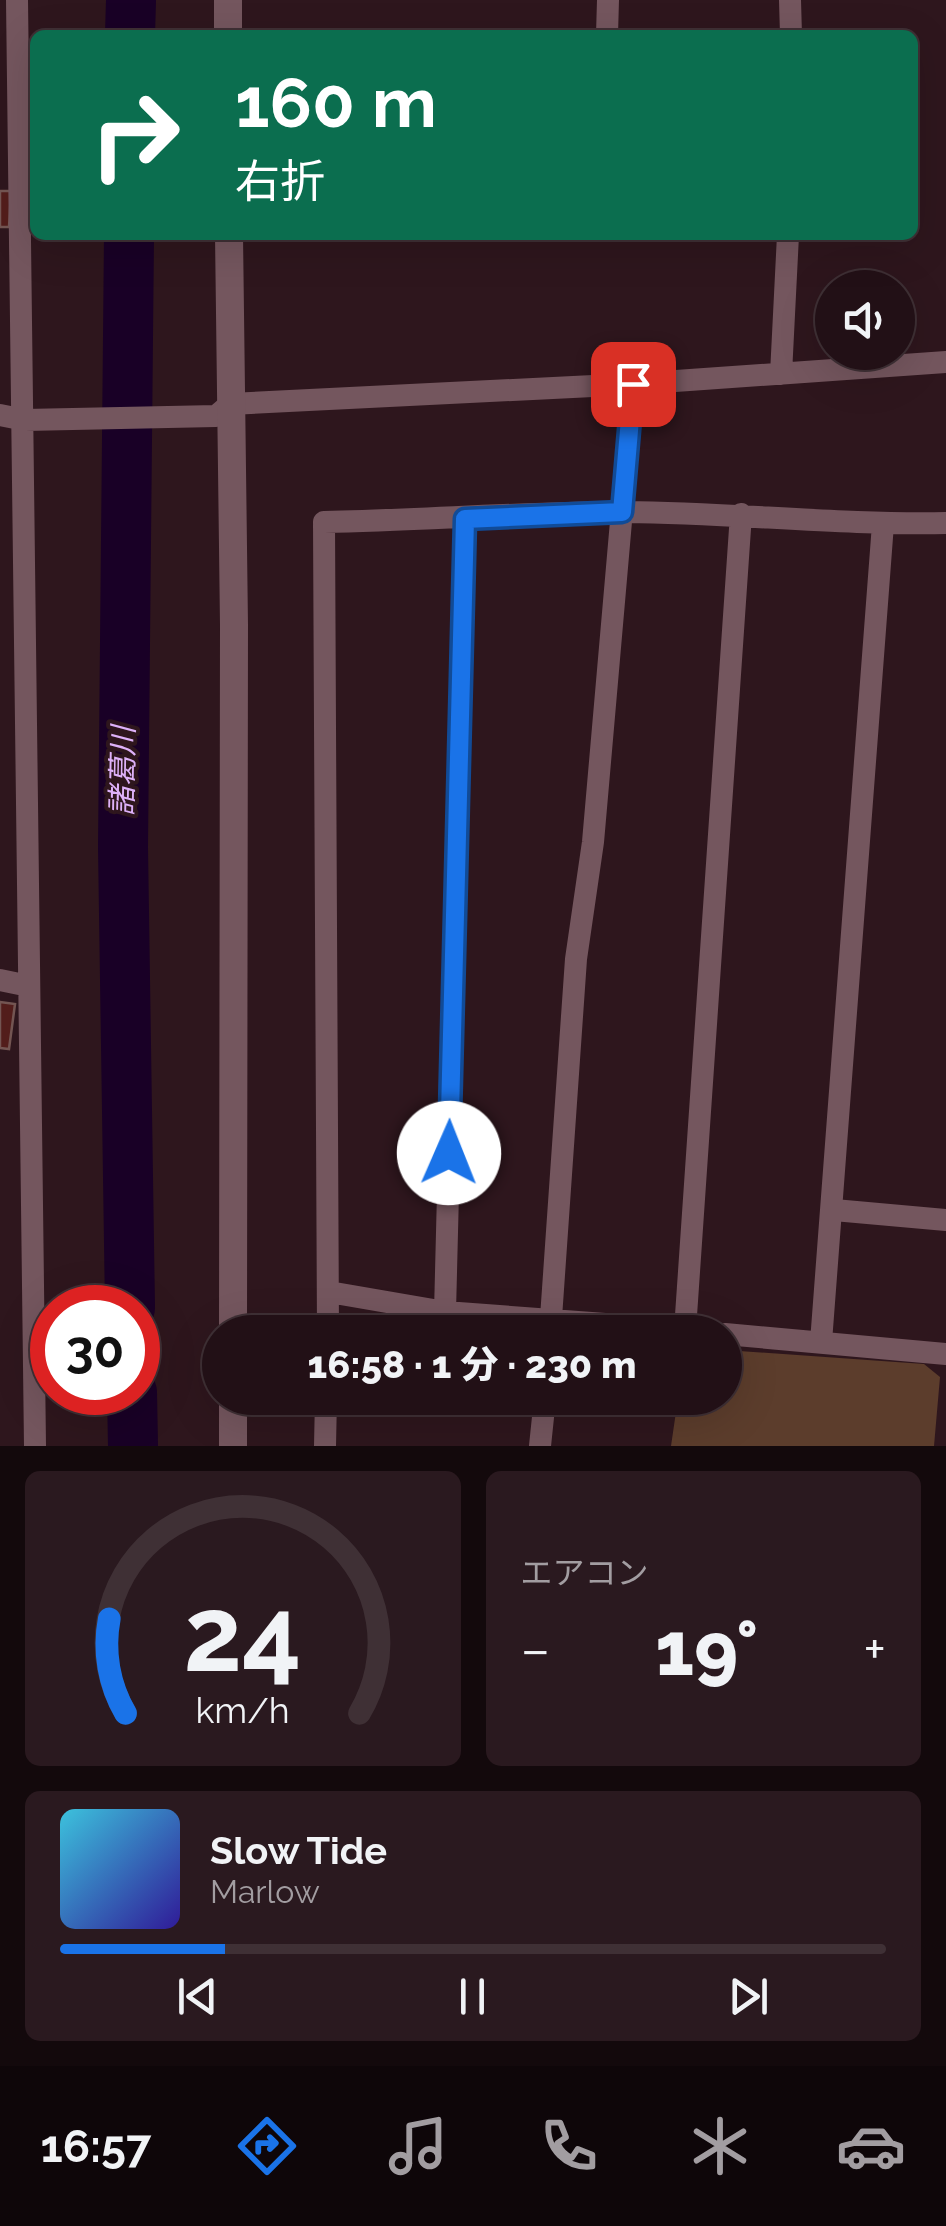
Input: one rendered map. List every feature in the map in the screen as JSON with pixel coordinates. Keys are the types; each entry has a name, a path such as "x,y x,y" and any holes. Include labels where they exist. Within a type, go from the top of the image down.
{"street":[{"path":"16,0 35,1446"},
{"path":"228,0 228,30"},
{"path":"608,0 608,30"},
{"path":"790,0 791,30"},
{"path":"229,240 223,410 234,625 233,1315"},
{"path":"781,374 788,240"},
{"path":"0,416 24,420 223,410 946,362"},
{"path":"552,1315 576,959 593,842 633,384"},
{"path":"329,1315 324,522 622,512 741,514 883,524 946,523"},
{"path":"686,1315 741,514"},
{"path":"445,1312 465,519"},
{"path":"821,1342 883,524"},
{"path":"0,980 28,986"},
{"path":"834,1210 946,1220"},
{"path":"330,1292 468,1315"},
{"path":"742,1335 946,1354"},
{"path":"233,1415 233,1446"},
{"path":"325,1446 326,1415"},
{"path":"540,1446 543,1415"}],"shaded area":[{"path":"742,1351 924,1364 940,1377 934,1446 671,1446 676,1415 742,1415"}],"building":[{"path":"0,191 11,191 9,227 0,227"},
{"path":"0,1002 15,1004 9,1049 0,1048"}],"waterway":[{"name":"諸葛川","path":"130,30 131,0"},
{"name":"諸葛川","path":"129,240 123,847 130,1285"},
{"name":"諸葛川","path":"132,1415 133,1446"}],"route":[{"path":"449,1153 465,519 622,512 633,384"}]}
